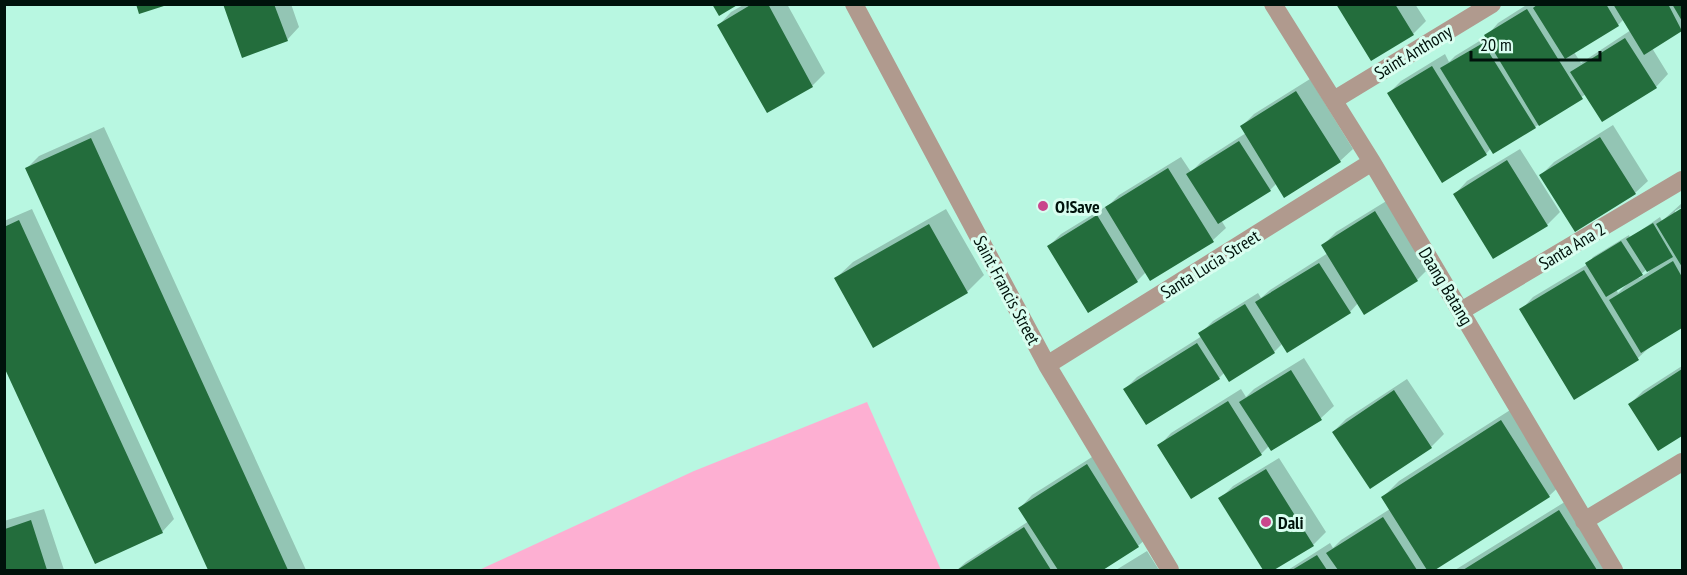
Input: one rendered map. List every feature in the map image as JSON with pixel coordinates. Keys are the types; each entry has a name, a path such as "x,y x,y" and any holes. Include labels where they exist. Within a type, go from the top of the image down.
{"street":[{"name":"Saint Francis Street","path":"854,4 1047,366 1170,570"},
{"name":"Daang Batang","path":"1273,4 1372,162 1614,570"},
{"name":"Saint Anthony","path":"1334,100 1492,4"},
{"name":"Santa Lucia Street","path":"1047,366 1372,162"},
{"name":"Santa Ana 2","path":"1461,311 1683,180"},
{"path":"1584,521 1683,462"}],"shaded area":[{"path":"867,402 941,570 479,570 694,471"}],"building":[{"path":"136,4 167,4 167,5 139,14"},
{"path":"223,4 274,4 288,41 242,58"},
{"path":"712,4 739,4 719,16"},
{"path":"752,4 768,4 813,87 767,113 717,25"},
{"path":"1336,4 1395,4 1414,35 1371,61"},
{"path":"1538,4 1606,4 1619,26 1565,59 1533,8"},
{"path":"1613,4 1668,4 1682,31 1644,55"},
{"path":"1672,4 1682,4 1682,21"},
{"path":"1527,9 1583,99 1539,126 1484,35"},
{"path":"1625,38 1657,88 1602,122 1570,72"},
{"path":"1483,43 1536,128 1493,154 1440,68"},
{"path":"1432,66 1487,155 1442,183 1387,93"},
{"path":"1296,91 1341,162 1284,198 1240,126"},
{"path":"1600,137 1636,194 1575,232 1539,175"},
{"path":"91,138 288,570 208,570 25,168"},
{"path":"1239,141 1271,191 1218,224 1186,174"},
{"path":"1507,160 1548,226 1493,259 1453,194"},
{"path":"1168,168 1214,242 1150,281 1105,207"},
{"path":"1682,208 1682,267 1656,224"},
{"path":"1375,211 1418,281 1364,315 1321,245"},
{"path":"1097,215 1138,282 1088,313 1047,246"},
{"path":"19,220 163,533 95,564 4,367 4,227"},
{"path":"1653,223 1673,257 1647,272 1626,239"},
{"path":"929,224 968,293 873,348 834,278"},
{"path":"1621,241 1643,275 1606,297 1585,263"},
{"path":"1673,261 1682,277 1682,328 1641,353 1609,300"},
{"path":"1319,263 1351,313 1287,353 1255,302"},
{"path":"1584,270 1639,360 1574,400 1519,309"},
{"path":"1245,304 1275,353 1229,382 1198,333"},
{"path":"1197,343 1220,379 1146,425 1123,389"},
{"path":"1682,369 1682,436 1658,451 1628,404"},
{"path":"1291,370 1322,420 1271,451 1239,402"},
{"path":"1394,390 1432,448 1370,489 1332,432"},
{"path":"1228,401 1262,455 1191,499 1157,445"},
{"path":"1501,420 1550,497 1435,570 1427,570 1381,497"},
{"path":"1087,464 1139,547 1103,570 1058,570 1018,508"},
{"name":"Dali","path":"1266,469 1314,546 1274,570 1263,570 1218,498"},
{"path":"1559,510 1597,570 1463,570"},
{"path":"1383,517 1417,570 1338,570 1326,553"},
{"path":"31,520 47,570 5,570 5,529"},
{"path":"1024,527 1051,570 957,570"},
{"path":"1317,555 1327,570 1292,570"}],"place":[{"name":"O!Save","path":"1043,206"},
{"name":"Dali","path":"1266,522"}]}
